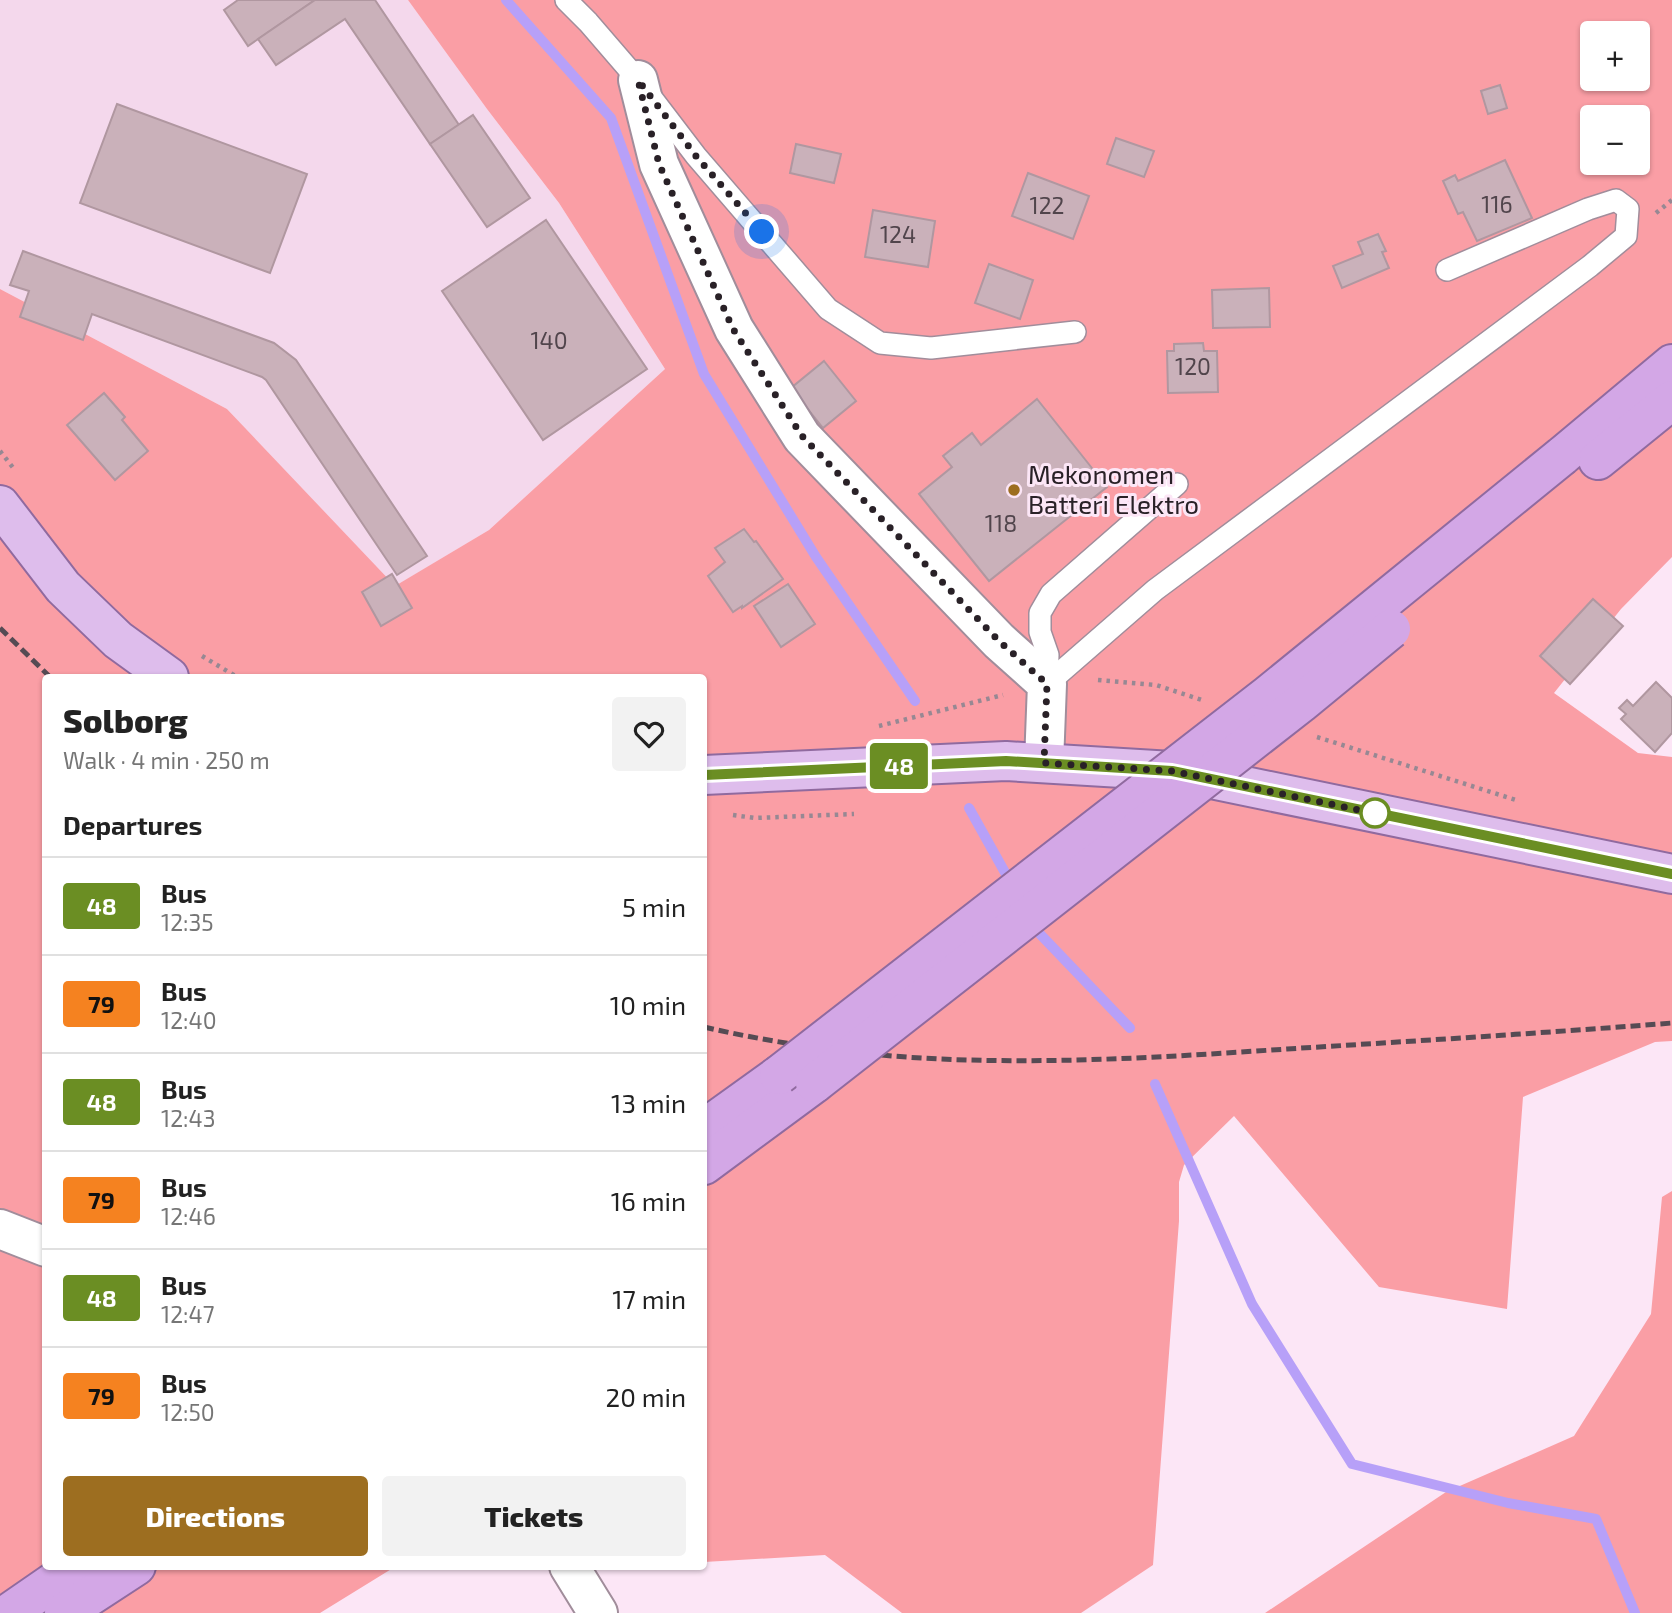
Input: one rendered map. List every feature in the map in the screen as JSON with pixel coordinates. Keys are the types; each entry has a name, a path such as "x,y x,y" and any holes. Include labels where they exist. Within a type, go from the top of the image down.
{"highway":[{"path":"707,1162 797,1079 1301,703 1571,465 1672,364"},
{"path":"1571,465 1672,400"},
{"path":"707,1127 797,1079"},
{"path":"9,1613 72,1570"},
{"path":"64,1613 131,1570"},
{"path":"83,1613 132,1570"}],"main road":[{"path":"0,505 63,587 118,640 165,674"},
{"path":"707,775 982,762 1172,771 1672,874"}],"street":[{"path":"638,80 659,164 733,329 802,436 999,641 1047,684 1044,763"},
{"path":"0,1229 42,1245"},
{"path":"571,1570 598,1613"}],"lane":[{"path":"566,0 638,80 696,156 828,309 880,343 931,348 1075,332"},
{"path":"1047,684 1155,590 1590,266 1626,236 1628,209 1616,200 1588,209 1447,270"},
{"path":"1047,684 1048,655 1040,632 1040,613 1051,594 1177,484"}],"path":[{"path":"729,814 755,818 854,814"}],"shaded area":[{"path":"0,0 408,0 559,203 665,369 489,530 394,587 227,409 0,289"},
{"path":"408,0 1672,0 1672,557 1621,609 1554,693 1638,753 1672,757 1672,1041 1655,1042 1523,1097 1507,1309 1379,1287 1234,1116 1184,1165 1179,1182 1179,1221 1153,1565 1081,1613 902,1613 825,1555 707,1562 707,674 42,674 42,1570 390,1570 320,1613 0,1613 0,289 227,409 395,586 489,530 665,369 559,203"},
{"path":"1672,1191 1672,1613 1265,1613 1446,1492 1574,1436 1651,1314 1662,1197"}],"building":[{"path":"238,0 315,0 248,46 224,10"},
{"path":"315,0 375,0 459,125 430,144 345,19 276,65 258,39"},
{"path":"1500,85 1507,108 1488,114 1481,91"},
{"path":"117,104 307,174 270,273 80,203"},
{"path":"473,115 530,198 487,227 430,144"},
{"path":"1116,138 1154,151 1144,177 1107,164"},
{"path":"796,144 841,154 834,183 790,173"},
{"path":"1505,160 1532,218 1477,241 1463,212 1458,214 1443,181 1455,175 1458,181"},
{"path":"1028,173 1089,196 1073,239 1012,216"},
{"path":"873,210 935,221 928,267 865,257"},
{"path":"546,220 647,369 543,440 442,291"},
{"path":"1378,234 1386,251 1382,252 1389,268 1342,288 1333,266 1363,254 1358,242"},
{"path":"23,251 274,343 296,360 427,556 397,575 262,377 92,314 83,340 20,317 29,291 10,285"},
{"path":"989,264 1033,280 1020,319 975,303"},
{"path":"1269,288 1270,327 1213,328 1212,290"},
{"path":"1203,343 1204,351 1217,351 1218,392 1168,393 1167,351 1174,351 1174,344"},
{"path":"824,361 856,401 823,428 791,388"},
{"path":"104,393 125,417 122,420 148,451 115,480 67,425"},
{"path":"1037,399 1107,487 989,581 919,494 952,467 943,456 972,433 981,445"},
{"path":"744,529 783,579 733,612 708,576 725,562 715,548"},
{"path":"392,574 412,608 381,626 362,592"},
{"path":"788,584 815,624 781,647 754,606"},
{"path":"1593,599 1623,626 1570,684 1540,656"},
{"path":"1656,682 1672,698 1672,733 1655,752 1621,719 1626,714 1619,708 1627,700 1633,706"}],"waterway":[{"path":"506,0 611,118 704,374 816,557 915,701"},
{"path":"969,808 1012,885"},
{"path":"1032,920 1039,933 1130,1028"},
{"path":"1155,1084 1252,1304 1352,1464 1508,1503 1596,1519 1635,1613"}],"railway":[{"path":"0,628 47,674"},
{"path":"707,1028 803,1046 870,1054 937,1059 1049,1061 1208,1054 1672,1023"}],"bus line":[{"name":"48","path":"707,775 1006,761 1172,771 1672,874"}],"place":[{"name":"Mekonomen Batteri Elektro","path":"1014,490"}],"route":[{"path":"762,232 696,156 638,80 659,164 733,329 802,436 999,641 1047,684 1044,763 1172,771 1383,815 1375,813"}]}
